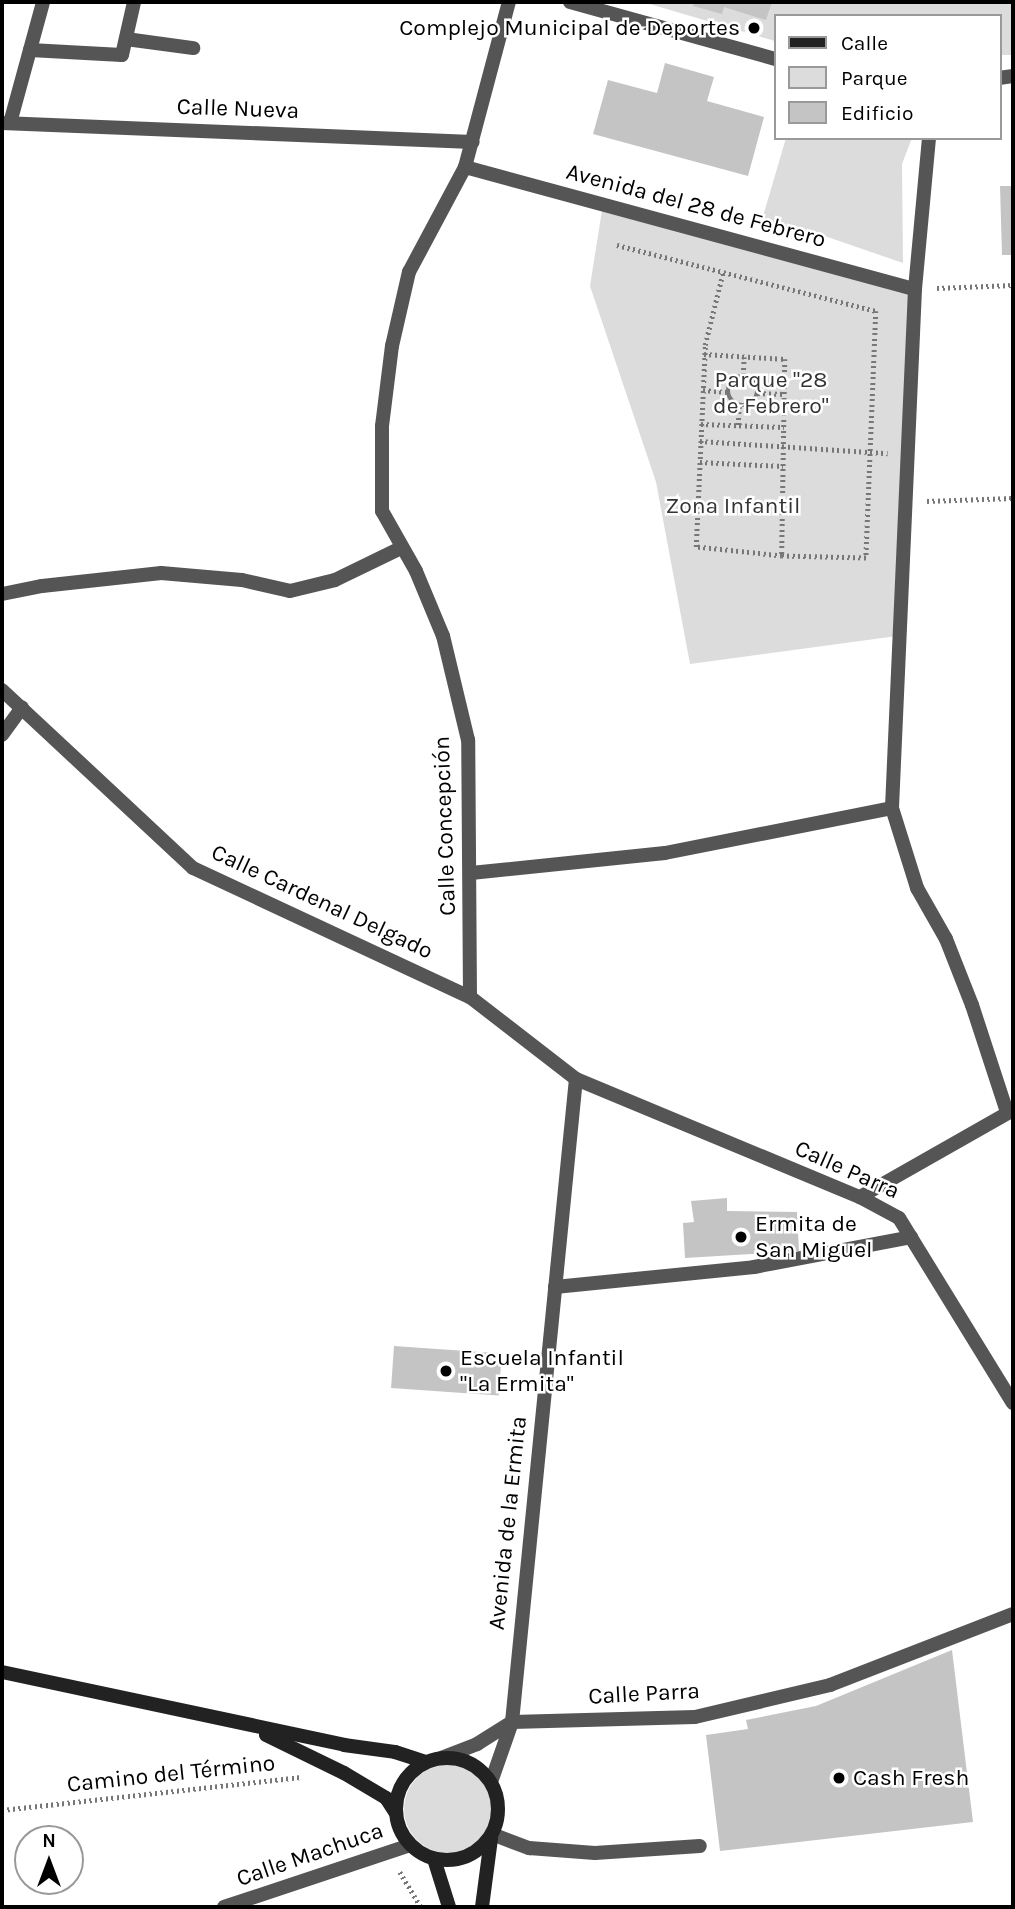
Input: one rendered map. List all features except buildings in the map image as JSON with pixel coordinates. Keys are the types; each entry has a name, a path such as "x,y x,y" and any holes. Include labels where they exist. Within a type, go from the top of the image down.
{"main road":[{"path":"2,1672 249,1726 395,1752 425,1762"},
{"path":"249,1726 344,1773 386,1798 410,1845 434,1859 467,1857 492,1834"},
{"path":"395,1812 402,1783 425,1762 441,1758 470,1763 491,1782 499,1808 492,1834 482,1907"},
{"path":"434,1859 449,1907"}],"street":[{"path":"6,123 43,2"},
{"path":"30,50 122,55 134,2"},
{"name":"Calle Concepción","path":"470,997 468,740 443,636 416,571 382,511 382,426 392,346 409,272 465,167 509,2"},
{"path":"570,2 774,58"},
{"path":"126,39 193,48"},
{"name":"Calle Nueva","path":"6,123 473,142"},
{"path":"860,1198 1010,1111 946,940 917,888 892,808 915,289 929,140"},
{"name":"Avenida del 28 de Febrero","path":"465,167 915,289"},
{"path":"2,594 42,586 161,573 243,580 290,591 335,580 401,548"},
{"name":"Calle Cardenal Delgado","path":"2,690 194,868 470,997 576,1079"},
{"path":"2,735 22,707"},
{"path":"471,873 665,853 892,808"},
{"name":"Calle Parra","path":"576,1079 860,1198 899,1218 1013,1403"},
{"name":"Avenida de la Ermita","path":"491,1782 512,1722 576,1079"},
{"path":"555,1287 754,1267 911,1237"},
{"name":"Calle Parra","path":"512,1722 695,1717 830,1685 1013,1614"},
{"path":"441,1758 477,1744 512,1722"},
{"path":"492,1834 529,1848 595,1853 700,1846"},
{"name":"Calle Machuca","path":"224,1907 410,1845"}],"path":[{"path":"617,245 723,272 876,311 866,558 782,556 696,547 704,355 723,272"},
{"path":"915,289 1013,285"},
{"path":"704,355 785,359 782,556"},
{"path":"743,375 744,356"},
{"path":"727,391 730,382 743,375"},
{"path":"743,375 753,379 758,393"},
{"path":"703,390 727,391 739,406 738,425"},
{"path":"758,393 785,394"},
{"path":"739,406 749,405 758,393"},
{"path":"701,424 784,427"},
{"path":"700,441 906,454"},
{"path":"699,462 783,466"},
{"path":"904,502 1013,498"},
{"name":"Camino del Término","path":"2,1810 344,1773"},
{"path":"388,1852 421,1907"}],"green space":[{"name":"Complejo Municipal de Deportes","path":"643,2 1013,2 1013,55 1001,55 1001,14 774,14 774,41"},
{"path":"785,140 911,140 902,164 903,263 813,232 761,223"},
{"name":"Parque \"28 de Febrero\"","path":"603,204 915,289 897,636 690,664 656,482 590,286"},
{"path":"448,1765 465,1769 479,1778 488,1792 492,1809 488,1826 479,1840 465,1849 448,1853 431,1849 417,1840 408,1826 404,1809 408,1792 417,1778 431,1769"}],"place":[{"name":"Complejo Municipal de Deportes","path":"754,28"},
{"name":"Ermita de San Miguel","path":"741,1237"},
{"name":"Escuela Infantil \"La Ermita\"","path":"446,1371"},
{"name":"Cash Fresh","path":"839,1778"}],"park label":[{"name":"Zona Infantil","path":"733,506"}]}
